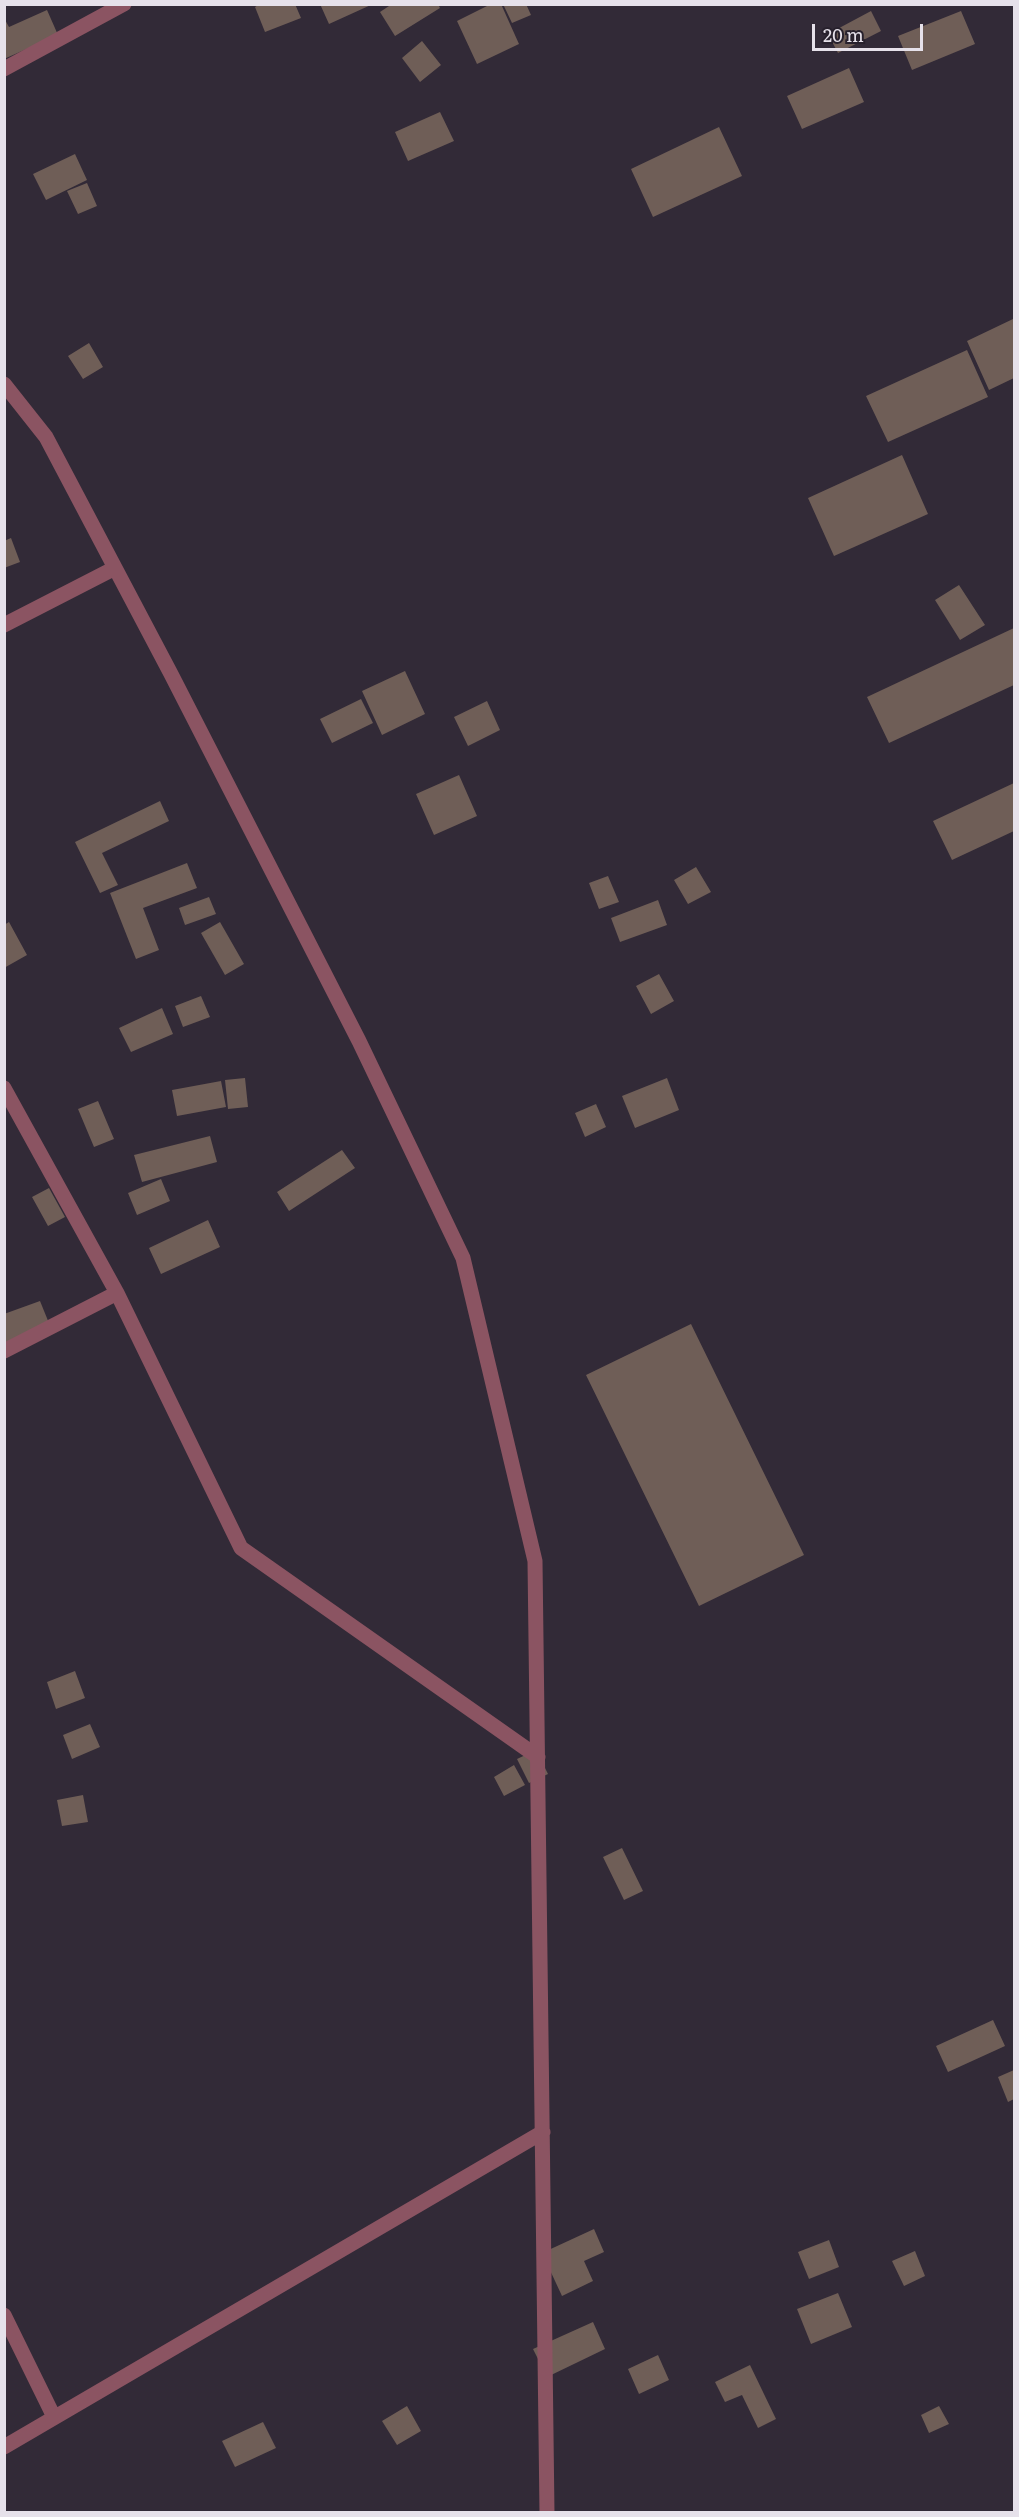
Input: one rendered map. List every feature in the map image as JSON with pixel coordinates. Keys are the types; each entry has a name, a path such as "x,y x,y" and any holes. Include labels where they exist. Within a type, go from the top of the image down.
{"street":[{"path":"4,69 124,4"},
{"path":"4,384 46,437 115,568 359,1041 463,1258 535,1561 547,2512"},
{"path":"4,625 115,568"},
{"path":"4,1088 117,1293 241,1548 538,1757"},
{"path":"4,1351 117,1293"},
{"path":"4,2446 543,2132"},
{"path":"4,2316 54,2417"}],"building":[{"path":"260,4 295,4 301,18 265,32 255,7"},
{"path":"320,4 373,4 329,24"},
{"path":"392,4 438,4 440,8 395,36 380,12"},
{"path":"491,4 501,4 519,44 477,64 457,21"},
{"path":"503,4 526,4 531,15 512,23"},
{"path":"47,10 58,35 4,59 4,18 9,27"},
{"path":"871,11 881,31 838,53 828,34"},
{"path":"961,11 975,44 912,70 898,36"},
{"path":"422,41 441,65 420,82 402,58"},
{"path":"849,68 864,102 802,129 787,96"},
{"path":"440,112 454,141 408,161 395,132"},
{"path":"719,127 742,176 653,217 631,169"},
{"path":"75,154 87,180 46,200 33,174"},
{"path":"87,183 97,206 78,214 67,191"},
{"path":"1013,319 1014,378 989,390 967,341"},
{"path":"89,343 103,367 83,379 68,356"},
{"path":"967,350 988,397 888,442 866,396"},
{"path":"902,455 928,514 834,556 808,498"},
{"path":"11,538 20,562 4,568 4,541"},
{"path":"959,585 985,625 960,640 935,600"},
{"path":"1014,628 1014,685 889,743 867,697"},
{"path":"405,671 425,714 382,735 362,691"},
{"path":"361,699 373,723 332,743 320,719"},
{"path":"487,701 500,730 468,746 454,717"},
{"path":"459,775 477,816 434,835 416,794"},
{"path":"1014,783 1014,831 952,860 933,821"},
{"path":"160,801 169,821 102,853 118,885 100,893 75,842"},
{"path":"187,863 197,888 143,908 159,950 136,959 110,893"},
{"path":"696,867 711,892 688,904 674,880"},
{"path":"608,876 619,902 599,909 589,883"},
{"path":"209,897 216,914 185,925 179,908"},
{"path":"658,900 667,925 620,942 611,918"},
{"path":"9,922 27,955 4,968 4,925"},
{"path":"220,922 244,964 225,975 201,933"},
{"path":"659,974 674,1001 651,1014 636,986"},
{"path":"201,996 210,1017 183,1027 175,1006"},
{"path":"162,1008 173,1034 131,1052 119,1028"},
{"path":"245,1078 248,1107 228,1109 225,1080"},
{"path":"667,1078 679,1110 635,1128 622,1096"},
{"path":"221,1081 226,1107 177,1116 172,1090"},
{"path":"98,1101 114,1139 94,1147 78,1109"},
{"path":"596,1104 606,1127 585,1137 575,1113"},
{"path":"210,1136 217,1162 142,1182 134,1155"},
{"path":"342,1150 355,1168 289,1211 277,1192"},
{"path":"161,1179 170,1201 137,1215 128,1193"},
{"path":"49,1188 65,1217 48,1226 32,1197"},
{"path":"208,1220 220,1247 161,1274 149,1248"},
{"path":"40,1301 53,1333 4,1352 4,1314"},
{"path":"691,1324 804,1555 699,1606 586,1375"},
{"path":"75,1671 85,1698 56,1709 47,1682"},
{"path":"90,1724 100,1747 72,1759 63,1735"},
{"path":"536,1750 548,1774 529,1783 517,1759"},
{"path":"514,1765 525,1785 504,1796 494,1777"},
{"path":"83,1795 88,1822 62,1826 57,1800"},
{"path":"622,1848 643,1891 624,1900 603,1857"},
{"path":"993,2020 1005,2046 948,2072 936,2046"},
{"path":"1014,2070 1014,2099 1008,2102 998,2077"},
{"path":"594,2229 604,2252 584,2261 593,2281 562,2296 542,2253"},
{"path":"829,2240 839,2267 809,2279 798,2252"},
{"path":"915,2251 925,2276 904,2286 892,2261"},
{"path":"838,2293 852,2327 811,2344 797,2309"},
{"path":"593,2322 605,2349 547,2377 533,2349"},
{"path":"658,2355 669,2380 639,2394 628,2369"},
{"path":"750,2365 776,2419 758,2428 742,2395 725,2402 715,2382"},
{"path":"407,2406 421,2431 397,2445 382,2421"},
{"path":"939,2406 949,2424 929,2433 921,2415"},
{"path":"263,2422 276,2448 235,2467 222,2441"}]}
